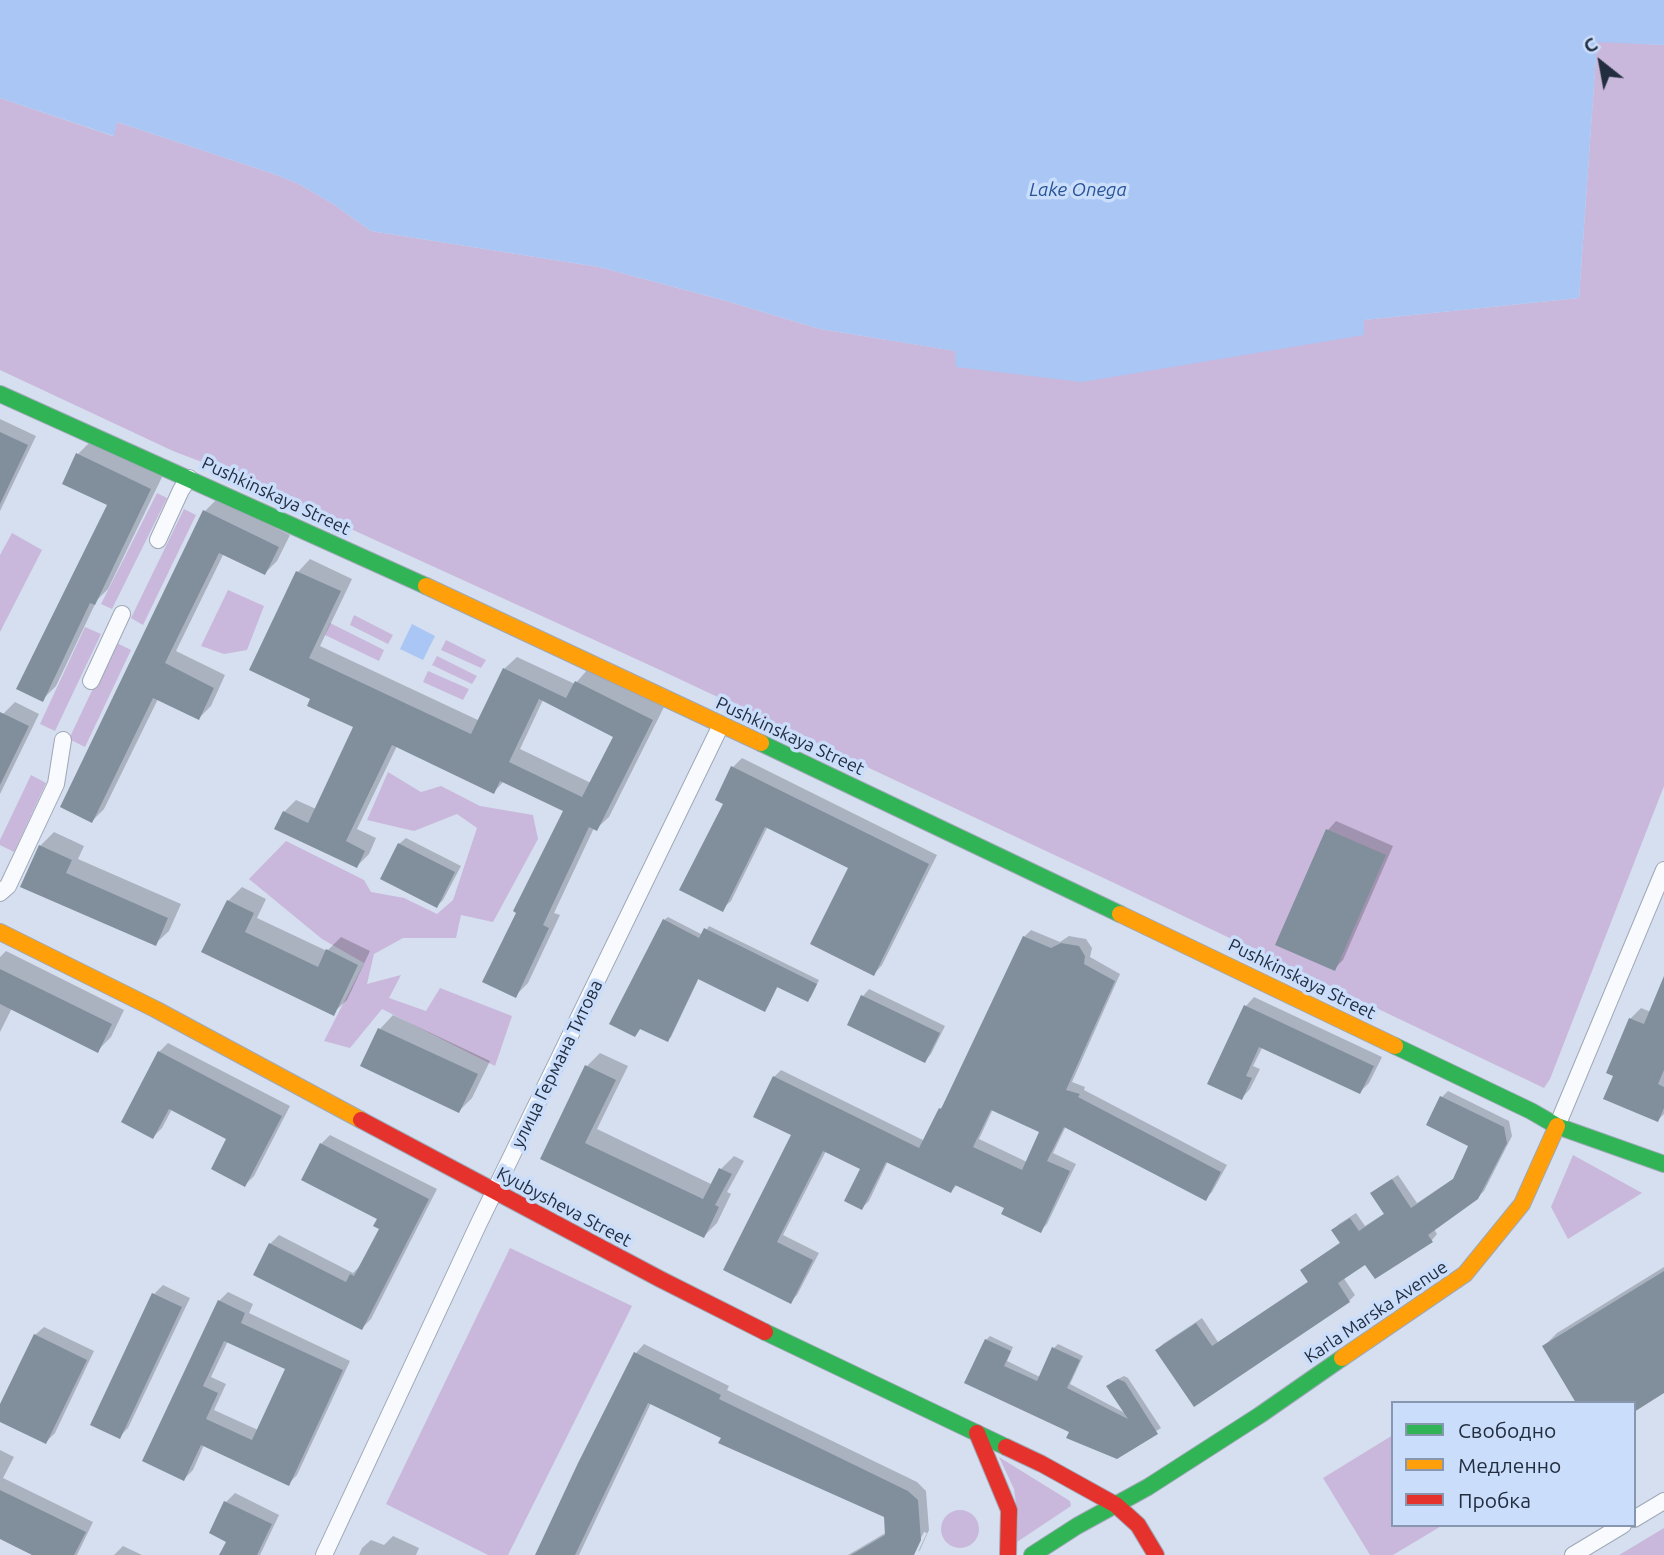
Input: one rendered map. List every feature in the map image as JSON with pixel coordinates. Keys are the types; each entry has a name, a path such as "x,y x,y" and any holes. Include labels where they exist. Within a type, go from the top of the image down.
{"street":[{"name":"Pushkinskaya Street","path":"0,394 512,625 1251,976 1519,1105 1557,1126 1664,1164"},
{"path":"158,540 189,478"},
{"path":"91,681 122,614"},
{"name":"улица Германа Титова","path":"324,1555 478,1225 721,725"},
{"path":"0,893 8,886 56,784 63,740"},
{"name":"Karla Marska Avenue","path":"1031,1555 1148,1487 1260,1415 1465,1273 1522,1204 1664,870"},
{"name":"Kyubysheva Street","path":"0,932 155,1009 495,1192 763,1331 1041,1464 1116,1505 1138,1525 1156,1555"},
{"path":"977,1433 1009,1510 1008,1555"},
{"path":"1636,1518 1664,1501"},
{"path":"1573,1555 1620,1527"}],"shaded area":[{"path":"1597,41 1664,45 1664,786 1550,1079 1544,1088 658,669 215,467 173,451 0,370 0,98 113,136 117,122 271,173 299,184 371,231 599,267 820,329 956,351 956,367 1364,334 1363,320 1579,298"},
{"path":"157,493 167,498 112,609 101,604"},
{"path":"184,509 196,515 143,625 131,618"},
{"path":"12,533 42,550 0,632 0,555"},
{"path":"228,590 264,606 247,650 224,654 201,646"},
{"path":"354,615 393,635 388,644 350,625"},
{"path":"330,623 384,650 379,661 325,635"},
{"path":"85,627 101,634 55,731 40,724"},
{"path":"446,640 486,660 481,668 441,650"},
{"path":"115,642 131,650 85,747 69,739"},
{"path":"437,656 477,676 472,684 432,665"},
{"path":"428,671 469,689 463,700 423,682"},
{"path":"388,772 421,792 441,786 480,806 533,815 538,839 493,922 461,915 456,938 403,938 374,954 367,984 401,975 389,998 426,1011 440,988 512,1016 495,1066 382,1009 350,1048 324,1041 364,963 322,939 249,879 286,841 364,880 371,892 404,898 437,914 453,900 477,828 457,814 414,831 367,820"},
{"path":"31,775 46,783 14,852 0,845 0,840"},
{"path":"1573,1155 1642,1193 1568,1239 1551,1207"},
{"path":"510,1248 632,1306 508,1555 488,1555 386,1504"},
{"path":"1391,1436 1391,1527 1440,1527 1393,1555 1370,1555 1323,1478"},
{"path":"999,1457 1070,1501 1071,1506 1017,1542 1018,1519 1014,1489"},
{"path":"960,1510 974,1515 979,1529 974,1543 960,1548 946,1543 941,1529 946,1515"},
{"path":"1664,1528 1664,1555 1619,1555"}],"water":[{"name":"Lake Onega","path":"0,0 1664,0 1664,45 1597,42 1579,298 1364,320 1364,335 1082,382 956,367 955,351 820,329 599,267 371,231 299,184 271,173 117,122 114,136 0,98"},
{"path":"412,624 435,636 423,660 400,649"}],"building":[{"path":"0,432 28,445 0,504"},
{"path":"76,453 151,489 95,605 90,603 43,702 16,689 107,505 62,484"},
{"path":"203,510 279,547 265,575 219,553 165,663 214,688 199,720 153,698 92,823 60,807"},
{"path":"296,571 341,591 309,658 471,734 503,668 566,698 575,681 653,720 597,831 589,827 543,925 549,928 516,998 482,982 516,913 513,911 563,811 500,781 494,794 392,745 346,841 365,851 357,868 274,829 283,811 308,823 353,727 307,706 310,699 249,670","holes":["539,699 613,737 582,797 509,762"]},
{"path":"0,712 29,726 0,785"},
{"path":"731,766 929,864 874,976 810,944 848,868 765,827 723,912 679,890 723,804 715,800"},
{"path":"1326,829 1386,855 1335,971 1275,945"},
{"path":"398,843 455,872 437,908 380,879"},
{"path":"39,845 72,860 66,873 168,918 156,946 20,887"},
{"path":"227,900 254,913 245,932 318,967 326,949 358,965 334,1016 201,952"},
{"path":"663,919 699,938 704,928 817,984 808,1002 777,987 765,1012 698,979 668,1042 640,1029 635,1037 609,1024"},
{"path":"1023,936 1051,948 1061,943 1079,946 1085,956 1084,964 1115,981 1066,1090 1080,1094 1078,1097 1221,1172 1206,1201 1064,1127 1047,1161 1070,1171 1041,1233 1001,1214 1004,1208 955,1185 951,1193 886,1162 862,1210 844,1201 860,1169 823,1151 777,1242 813,1260 791,1304 723,1270 791,1135 753,1117 773,1076 919,1148 939,1108 941,1109","holes":["991,1110 1039,1132 1022,1170 973,1147"]},
{"path":"0,969 112,1024 98,1053 0,1004"},
{"path":"1664,976 1664,1070 1658,1084 1664,1087 1664,1108 1658,1122 1603,1099 1613,1076 1606,1073 1629,1018 1644,1024"},
{"path":"861,995 940,1033 925,1063 847,1025"},
{"path":"1244,1005 1374,1066 1360,1094 1259,1047 1246,1076 1252,1078 1242,1100 1207,1084"},
{"path":"378,1028 478,1074 459,1113 360,1066"},
{"path":"158,1051 282,1116 245,1187 211,1169 226,1139 169,1109 153,1139 121,1122"},
{"path":"585,1065 616,1080 585,1143 703,1199 719,1168 732,1174 715,1205 719,1207 704,1238 540,1159"},
{"path":"1440,1096 1504,1127 1507,1143 1478,1199 1428,1235 1433,1242 1375,1279 1365,1265 1338,1283 1350,1302 1194,1407 1155,1350 1196,1323 1212,1346 1308,1282 1300,1270 1340,1243 1331,1230 1350,1218 1359,1231 1384,1214 1370,1193 1392,1179 1411,1208 1453,1179 1468,1146 1426,1125"},
{"path":"320,1143 429,1199 362,1330 253,1275 269,1243 346,1282 350,1274 354,1276 379,1229 373,1226 377,1219 301,1180"},
{"path":"1664,1271 1664,1393 1636,1411 1636,1401 1575,1401 1542,1346"},
{"path":"152,1293 182,1307 120,1439 90,1425"},
{"path":"218,1300 245,1313 241,1323 343,1370 289,1486 201,1445 184,1481 142,1461","holes":["224,1341 285,1369 252,1440 206,1419 218,1393 203,1386"]},
{"path":"34,1334 87,1360 46,1444 0,1422 0,1404"},
{"path":"985,1339 1011,1351 1004,1366 1037,1381 1052,1347 1080,1360 1067,1388 1128,1419 1106,1386 1118,1379 1125,1382 1158,1434 1117,1459 1066,1438 1069,1432 964,1383"},
{"path":"634,1352 721,1395 719,1399 908,1491 918,1500 921,1540 914,1555 851,1555 885,1535 884,1517 718,1443 721,1438 648,1403 575,1555 535,1555"},
{"path":"0,1490 86,1532 74,1555 32,1555 0,1539"},
{"path":"224,1501 272,1524 257,1555 219,1555 226,1542 209,1533"}],"traffic: fast":[{"path":"0,394 426,586"},
{"path":"761,743 1120,914"},
{"path":"1395,1046 1557,1126 1664,1164"},
{"path":"765,1332 1006,1447"},
{"path":"1032,1555 1077,1526 1148,1487 1342,1358"}],"traffic: slow":[{"path":"426,586 761,743"},
{"path":"1120,914 1395,1046"},
{"path":"0,932 155,1009 361,1120"},
{"path":"1342,1358 1465,1274 1522,1204 1557,1126"}],"traffic: jam":[{"path":"361,1120 765,1332"},
{"path":"977,1433 1009,1510 1008,1555"},
{"path":"1006,1447 1116,1505 1138,1525 1156,1555"}]}
